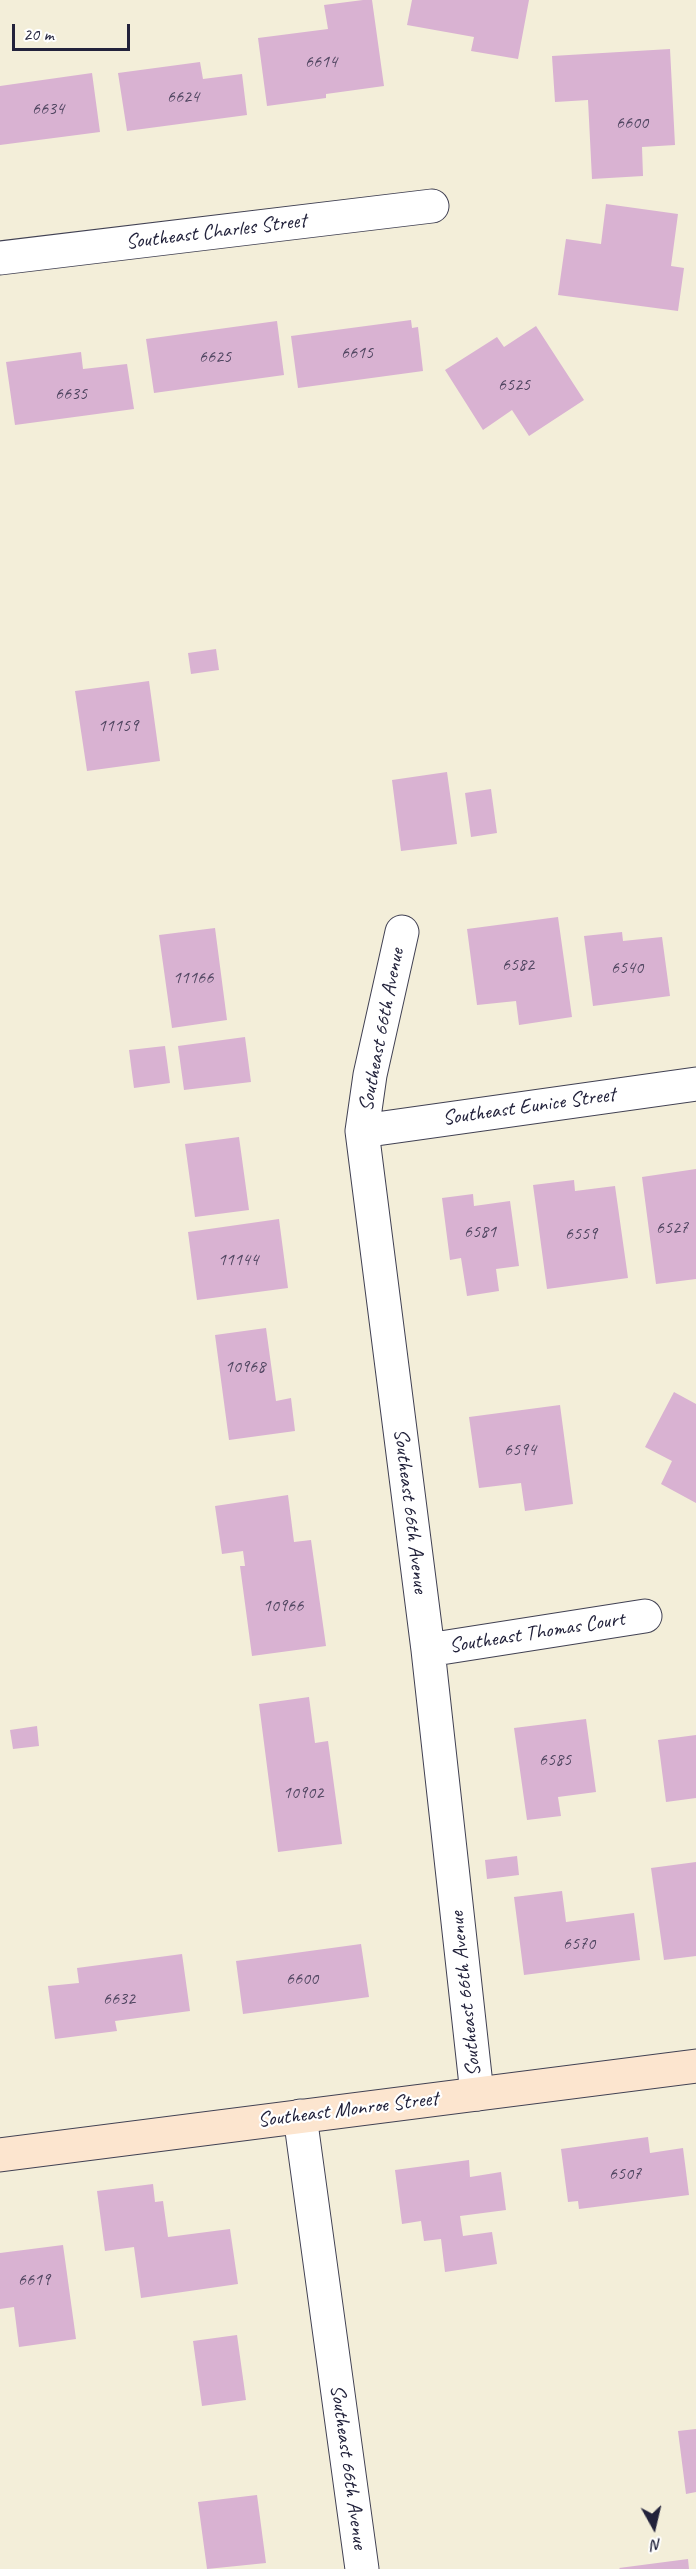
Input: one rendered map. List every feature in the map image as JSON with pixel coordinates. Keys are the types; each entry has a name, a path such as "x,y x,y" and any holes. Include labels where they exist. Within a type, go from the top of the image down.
{"street":[{"name":"Southeast Charles Street","path":"0,258 432,206"},
{"name":"Southeast 66th Avenue","path":"402,932 370,1075 362,1131 428,1650 477,2094"},
{"name":"Southeast Eunice Street","path":"362,1131 696,1084"},
{"name":"Southeast Thomas Court","path":"428,1650 645,1616"},
{"name":"Southeast Monroe Street","path":"0,2155 696,2066"},
{"name":"Southeast 66th Avenue","path":"300,2116 362,2569"}],"building":[{"path":"372,0 384,86 326,94 326,98 267,106 258,38 328,29 324,5"},
{"path":"412,0 529,0 518,59 471,51 474,37 407,25"},
{"path":"670,49 675,145 642,147 643,176 592,179 588,100 555,102 552,56"},
{"path":"200,62 203,79 242,74 247,115 127,131 118,73"},
{"path":"92,73 100,132 0,145 0,86"},
{"path":"606,204 678,214 671,266 684,268 678,311 558,295 566,239 601,244"},
{"path":"411,320 412,328 418,327 423,371 298,388 291,336"},
{"path":"277,321 284,375 154,393 146,339"},
{"path":"536,326 584,400 529,436 512,410 483,430 445,370 497,337 504,347"},
{"path":"81,352 83,369 127,364 134,409 15,425 6,362"},
{"path":"216,649 219,670 191,674 188,653"},
{"path":"149,681 160,761 87,771 75,691"},
{"path":"447,772 457,844 401,851 392,780"},
{"path":"491,789 497,833 471,837 465,793"},
{"path":"558,917 572,1017 519,1025 516,1001 477,1005 467,929"},
{"path":"215,928 227,1020 172,1028 159,935"},
{"path":"622,932 623,941 662,937 670,996 593,1006 584,936"},
{"path":"245,1037 251,1082 184,1090 178,1046"},
{"path":"165,1046 170,1083 134,1088 129,1050"},
{"path":"239,1137 249,1210 195,1217 185,1144"},
{"path":"696,1169 696,1279 656,1284 642,1177"},
{"path":"574,1180 575,1191 615,1186 628,1278 547,1289 533,1185"},
{"path":"473,1194 474,1206 510,1201 519,1266 496,1269 499,1291 467,1296 461,1258 450,1260 442,1198"},
{"path":"279,1219 288,1288 197,1300 188,1232"},
{"path":"266,1328 276,1401 291,1398 295,1431 229,1440 215,1335"},
{"path":"674,1392 696,1404 696,1503 661,1484 672,1461 645,1447"},
{"path":"560,1405 573,1504 525,1511 521,1483 479,1488 469,1417"},
{"path":"288,1495 294,1542 311,1540 326,1646 252,1656 240,1566 245,1566 243,1551 222,1554 215,1506"},
{"path":"309,1697 315,1743 328,1741 342,1844 278,1852 259,1704"},
{"path":"586,1719 596,1792 558,1797 561,1816 527,1820 514,1728"},
{"path":"37,1726 39,1746 13,1749 10,1730"},
{"path":"696,1735 696,1798 666,1802 658,1740"},
{"path":"517,1856 519,1875 487,1879 485,1860"},
{"path":"696,1862 696,1956 664,1960 651,1868"},
{"path":"562,1891 566,1922 634,1913 640,1960 524,1975 514,1897"},
{"path":"361,1944 369,1997 243,2014 236,1961"},
{"path":"182,1954 190,2011 115,2021 117,2031 55,2039 48,1986 79,1983 77,1968"},
{"path":"648,2137 650,2153 683,2148 689,2195 579,2209 578,2201 568,2202 561,2149"},
{"path":"469,2160 470,2177 501,2172 506,2210 460,2216 463,2236 492,2232 497,2264 445,2272 441,2239 424,2241 421,2221 402,2224 395,2170"},
{"path":"153,2184 155,2202 163,2201 168,2237 230,2229 238,2284 141,2298 134,2247 105,2251 97,2191"},
{"path":"63,2245 76,2339 19,2347 14,2307 0,2309 0,2253"},
{"path":"237,2335 246,2400 202,2406 193,2341"},
{"path":"696,2429 696,2492 686,2494 678,2431"},
{"path":"257,2495 266,2563 207,2569 198,2502"},
{"path":"688,2559 689,2569 619,2568"}]}
